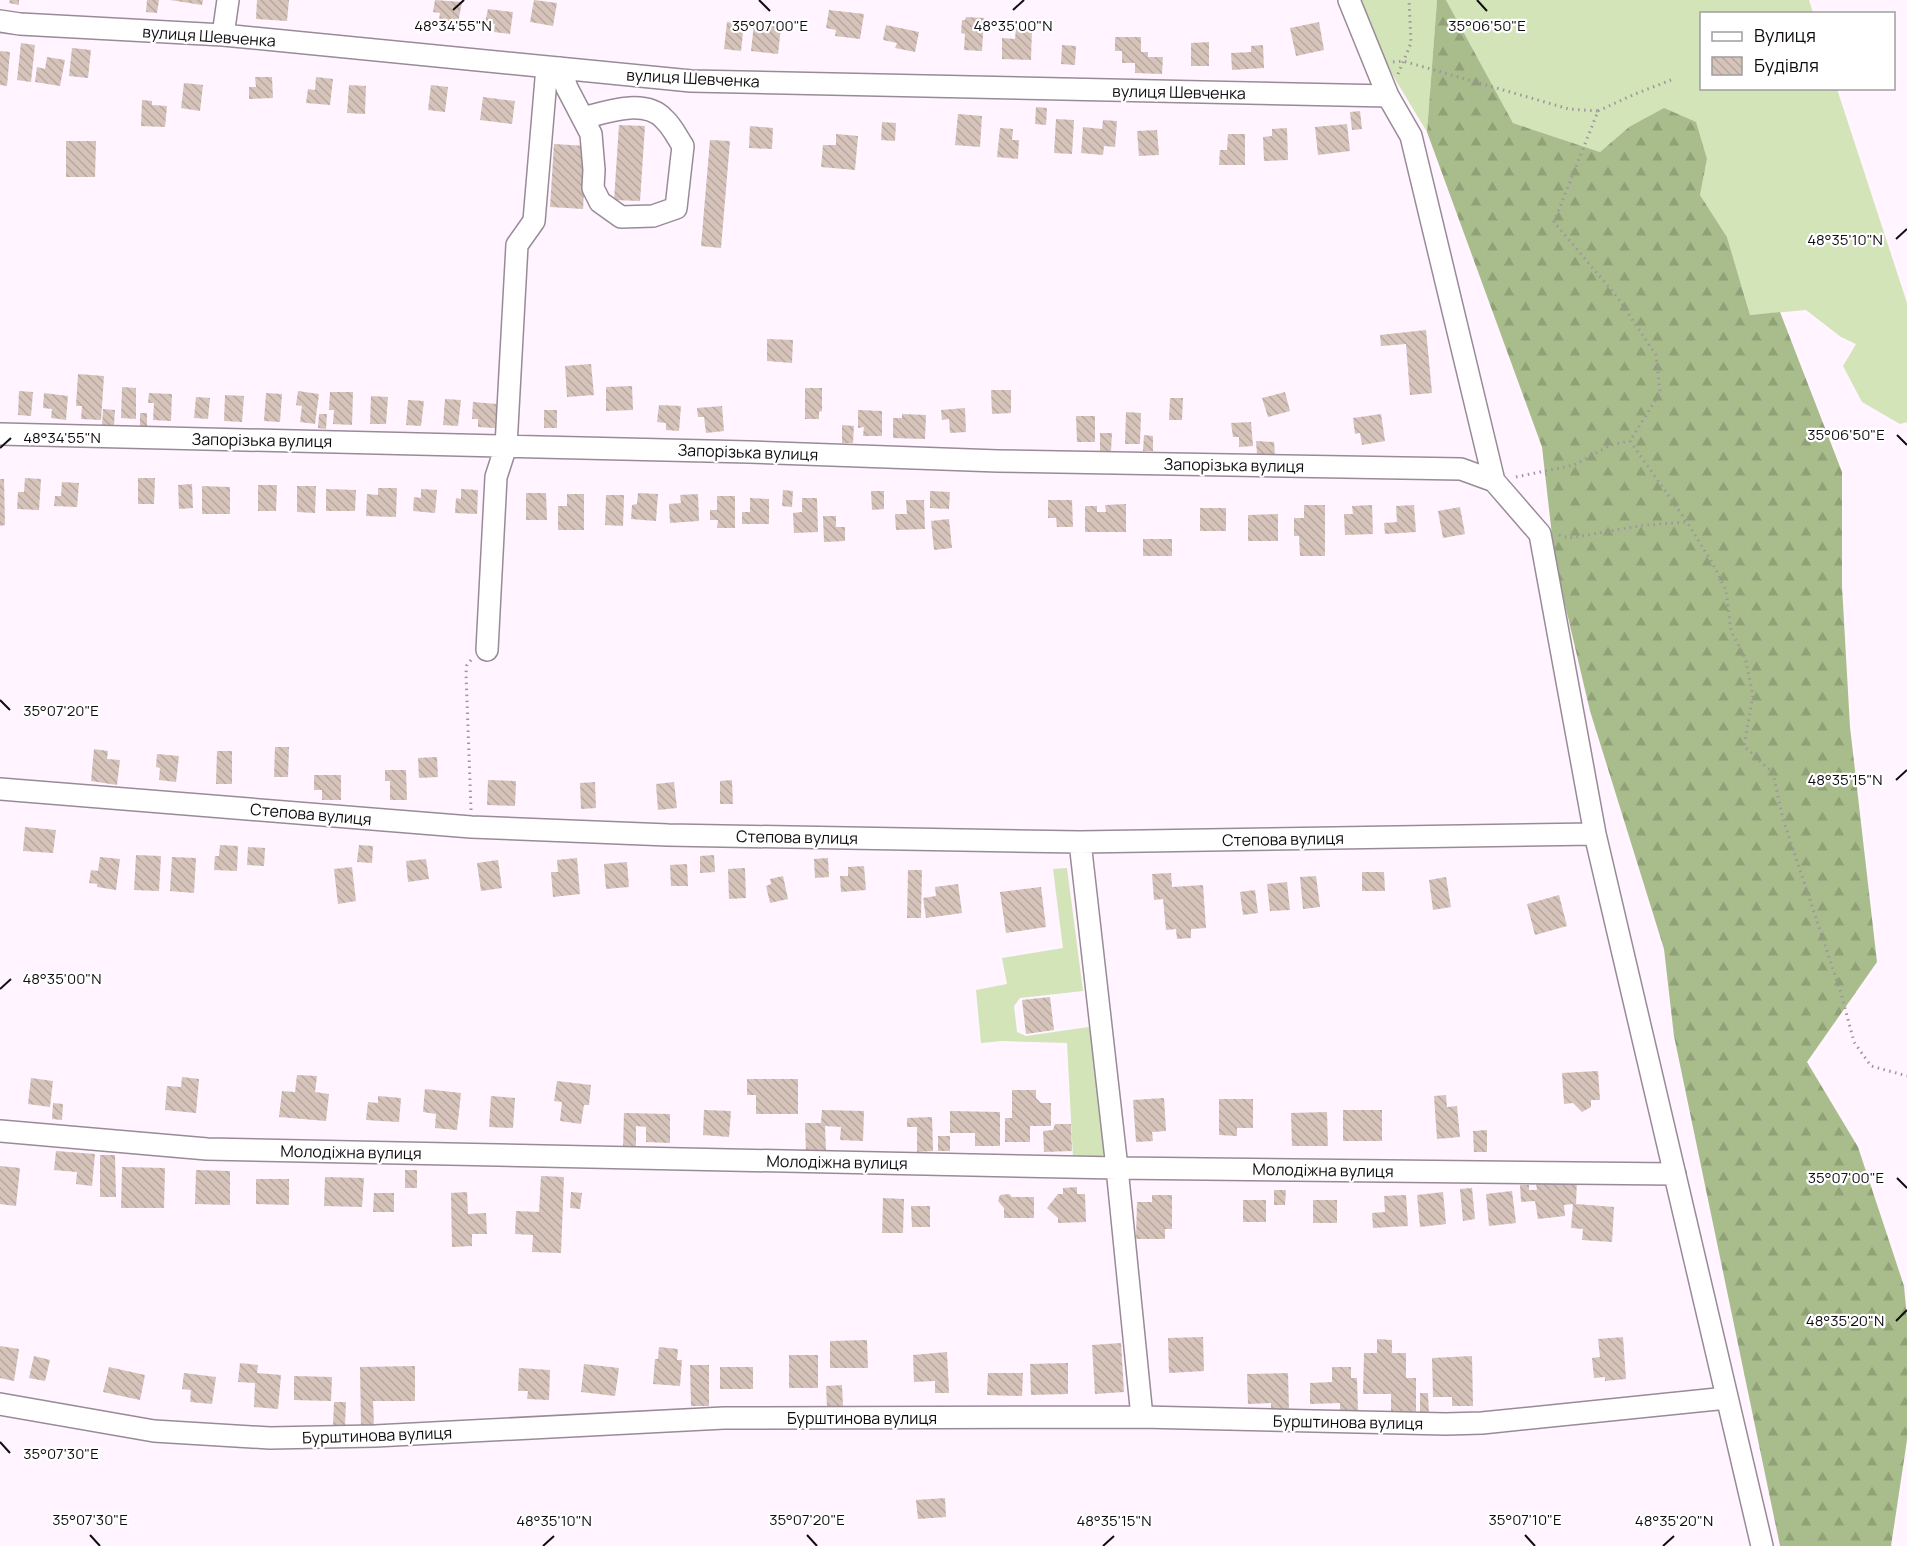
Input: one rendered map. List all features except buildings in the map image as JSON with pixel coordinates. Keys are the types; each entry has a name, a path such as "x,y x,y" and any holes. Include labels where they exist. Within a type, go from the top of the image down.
{"street":[{"path":"223,35 228,0"},
{"path":"1349,0 1388,96 1410,136 1494,481 1540,534 1595,834 1762,1546"},
{"name":"вулиця Шевченка","path":"0,21 223,35 691,81 1388,96"},
{"path":"554,68 591,134 593,188 600,202 621,217 653,216 675,208 683,146 663,117 643,107 583,118"},
{"path":"487,650 496,477 506,446 517,245 534,221 554,68"},
{"name":"Запорізька вулиця","path":"0,434 506,446 1010,462 1461,469 1494,481"},
{"name":"Степова вулиця","path":"0,789 471,827 680,835 1080,842 1595,834"},
{"path":"1080,842 1117,1168 1142,1417"},
{"name":"Молодіжна вулиця","path":"0,1131 207,1149 1117,1168 1675,1174"},
{"name":"Бурштинова вулиця","path":"0,1404 154,1431 270,1438 375,1436 724,1418 1142,1417 1446,1424 1482,1423 1727,1398"}],"path":[{"path":"1388,96 1411,43 1409,0"},
{"path":"1375,64 1403,61 1569,109 1598,111 1671,80"},
{"path":"1494,481 1574,465 1611,445 1630,441 1660,393 1656,355 1618,298 1554,222 1598,111"},
{"path":"1630,441 1687,522 1713,564 1726,591 1731,630 1745,657 1753,695 1744,746 1773,773 1783,819 1838,983 1854,1042 1870,1066 1907,1076"},
{"path":"1540,534 1569,538 1645,525 1687,522"},
{"path":"471,827 466,673 467,665 471,660 487,650"}],"green space":[{"path":"1361,0 1437,0 1427,132 1389,69"},
{"path":"1437,0 1446,0 1513,123 1600,152 1629,127 1664,108 1696,122 1707,159 1700,195 1727,237 1750,315 1780,312 1842,472 1842,586 1850,727 1877,962 1807,1062 1858,1147 1904,1286 1907,1318 1907,1440 1891,1546 1780,1546 1674,1036 1664,949 1590,711 1555,562 1542,447 1427,132"},
{"path":"1446,0 1809,0 1813,12 1700,12 1700,90 1837,90 1907,303 1907,422 1900,424 1862,402 1843,366 1856,344 1841,337 1806,310 1750,315 1727,237 1700,195 1707,159 1629,127 1600,152 1513,123"},
{"path":"1067,868 1083,991 1020,998 1014,1006 1017,1032 1026,1036 1089,1027 1107,1150 1102,1156 1073,1157 1067,1043 1002,1041 981,1043 976,990 1007,984 1002,958 1063,948 1053,869"}]}
